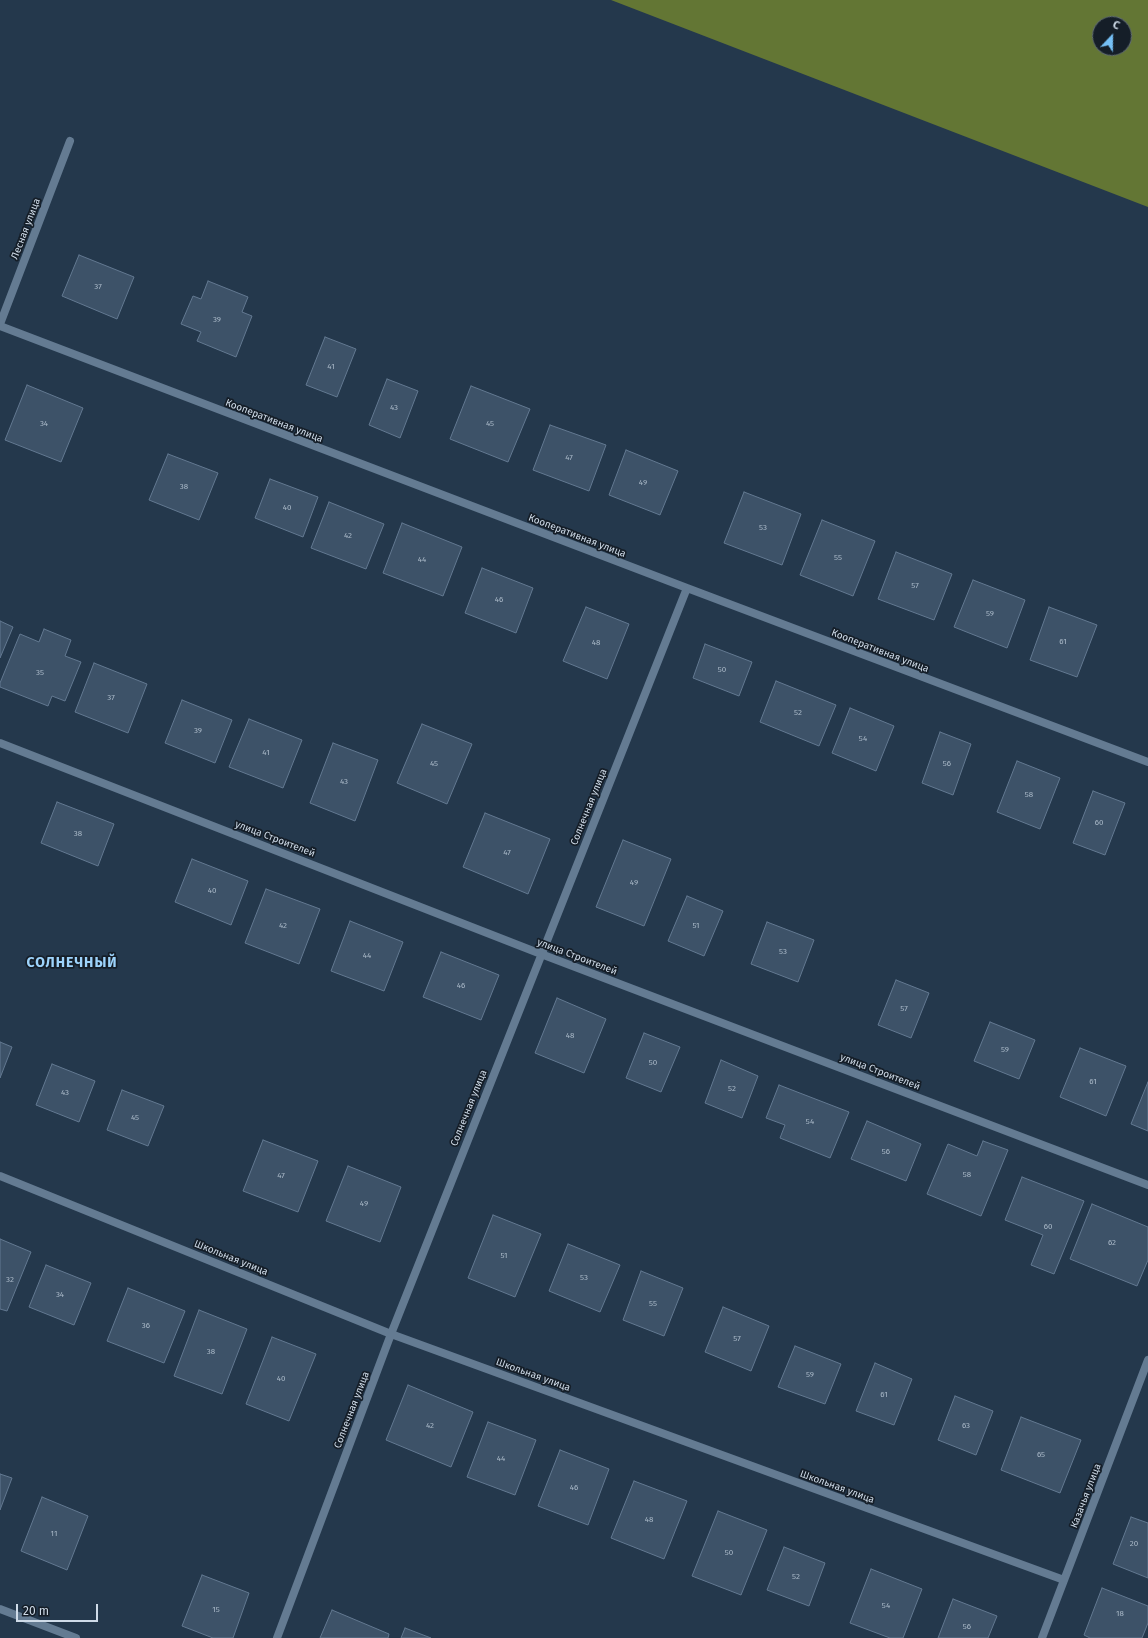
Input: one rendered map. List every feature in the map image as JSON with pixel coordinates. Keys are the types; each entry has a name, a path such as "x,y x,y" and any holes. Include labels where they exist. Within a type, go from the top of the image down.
{"street":[{"name":"Лесная улица","path":"0,325 70,141"},
{"name":"Кооперативная улица","path":"0,325 687,588 1148,762"},
{"name":"Солнечная улица","path":"277,1638 391,1334 687,588"},
{"name":"улица Строителей","path":"0,743 541,954 1148,1185"},
{"name":"Школьная улица","path":"0,1176 391,1334 1064,1580"},
{"name":"Казачья улица","path":"1042,1638 1148,1360"},
{"path":"0,1609 76,1638"}],"green space":[{"path":"611,0 1148,0 1148,207"}],"building":[{"path":"79,255 134,277 117,319 62,296"},
{"path":"208,281 248,297 242,312 252,316 236,357 197,341 201,332 181,324 193,296 201,299"},
{"path":"325,337 356,349 337,397 306,385"},
{"path":"387,379 418,391 400,438 369,425"},
{"path":"27,385 83,408 61,462 5,440"},
{"path":"471,386 530,409 508,462 450,439"},
{"path":"550,425 606,445 589,491 533,470"},
{"path":"626,450 678,471 660,515 609,495"},
{"path":"168,454 218,473 199,520 149,500"},
{"path":"270,479 318,497 303,537 255,518"},
{"path":"744,492 801,514 782,565 724,543"},
{"path":"329,502 384,524 366,569 311,548"},
{"path":"822,520 875,541 853,596 800,575"},
{"path":"402,523 462,547 443,596 383,573"},
{"path":"896,552 952,574 934,620 878,599"},
{"path":"482,568 533,588 516,633 465,613"},
{"path":"973,580 1025,600 1007,648 954,627"},
{"path":"586,607 629,624 607,679 563,661"},
{"path":"1049,607 1097,625 1077,677 1030,660"},
{"path":"0,621 13,627 0,658"},
{"path":"44,629 71,640 65,656 81,662 65,701 52,696 48,706 0,687 0,683 20,634 39,642"},
{"path":"705,644 752,662 739,696 693,678"},
{"path":"94,663 147,684 128,733 75,712"},
{"path":"776,681 836,705 819,746 760,722"},
{"path":"182,700 232,720 215,763 165,743"},
{"path":"850,708 894,726 876,771 832,753"},
{"path":"249,719 302,740 283,788 229,767"},
{"path":"422,724 472,744 447,804 397,783"},
{"path":"940,732 971,744 953,795 922,783"},
{"path":"333,743 378,760 355,821 310,803"},
{"path":"1017,761 1060,778 1040,829 997,812"},
{"path":"1093,791 1125,803 1105,855 1073,843"},
{"path":"57,802 114,824 98,866 41,843"},
{"path":"485,813 550,839 528,894 463,867"},
{"path":"623,840 671,859 644,926 596,907"},
{"path":"192,859 248,881 231,925 175,902"},
{"path":"266,889 320,909 299,964 245,943"},
{"path":"687,896 723,911 704,956 668,941"},
{"path":"350,921 403,942 384,991 331,971"},
{"path":"767,922 814,940 798,982 751,964"},
{"path":"441,952 499,975 481,1020 423,997"},
{"path":"896,980 929,993 911,1038 878,1025"},
{"path":"557,998 606,1019 584,1073 535,1053"},
{"path":"990,1022 1035,1040 1019,1079 974,1061"},
{"path":"644,1033 680,1047 661,1092 626,1078"},
{"path":"0,1042 12,1047 0,1078"},
{"path":"1080,1048 1126,1066 1106,1116 1060,1097"},
{"path":"721,1060 758,1076 742,1118 705,1103"},
{"path":"52,1064 95,1081 79,1122 36,1105"},
{"path":"1148,1082 1148,1131 1131,1124"},
{"path":"779,1085 849,1112 830,1158 780,1138 785,1125 766,1118"},
{"path":"122,1090 164,1106 148,1146 107,1130"},
{"path":"867,1121 921,1144 906,1181 851,1159"},
{"path":"263,1140 318,1161 298,1212 243,1191"},
{"path":"983,1141 1008,1150 981,1216 927,1194 948,1144 977,1156"},
{"path":"348,1166 401,1187 380,1242 326,1221"},
{"path":"1022,1177 1084,1201 1054,1274 1031,1265 1043,1235 1005,1220"},
{"path":"1092,1204 1148,1227 1148,1260 1137,1286 1070,1259"},
{"path":"493,1215 541,1234 515,1297 468,1278"},
{"path":"0,1239 31,1252 7,1311 0,1309"},
{"path":"568,1244 620,1265 600,1312 549,1291"},
{"path":"46,1265 91,1283 74,1325 29,1307"},
{"path":"641,1271 683,1288 664,1336 623,1320"},
{"path":"128,1288 185,1311 164,1363 107,1341"},
{"path":"723,1307 769,1326 751,1371 705,1352"},
{"path":"199,1310 247,1329 222,1394 174,1376"},
{"path":"272,1337 316,1354 289,1421 246,1404"},
{"path":"795,1346 841,1364 825,1404 778,1387"},
{"path":"875,1363 912,1379 894,1425 856,1411"},
{"path":"408,1385 473,1412 451,1467 386,1440"},
{"path":"955,1396 993,1411 976,1455 938,1440"},
{"path":"1021,1417 1081,1440 1060,1493 1001,1470"},
{"path":"488,1422 536,1440 515,1495 467,1477"},
{"path":"560,1450 609,1469 588,1525 538,1506"},
{"path":"0,1474 12,1478 0,1510"},
{"path":"634,1481 687,1501 664,1559 611,1538"},
{"path":"42,1497 88,1516 67,1570 21,1551"},
{"path":"718,1511 767,1530 741,1595 692,1576"},
{"path":"1131,1517 1148,1523 1148,1578 1113,1564"},
{"path":"784,1547 825,1563 809,1606 767,1590"},
{"path":"871,1569 922,1589 903,1638 890,1638 850,1623"},
{"path":"202,1575 249,1593 233,1638 213,1638 182,1626"},
{"path":"1102,1588 1148,1606 1148,1623 1142,1638 1090,1638 1084,1635"},
{"path":"953,1599 997,1616 988,1638 938,1638"},
{"path":"332,1610 389,1634 388,1638 320,1638"},
{"path":"405,1628 431,1638 401,1638"}],"district":[{"name":"СОЛНЕЧНЫЙ","path":"72,963"}]}
